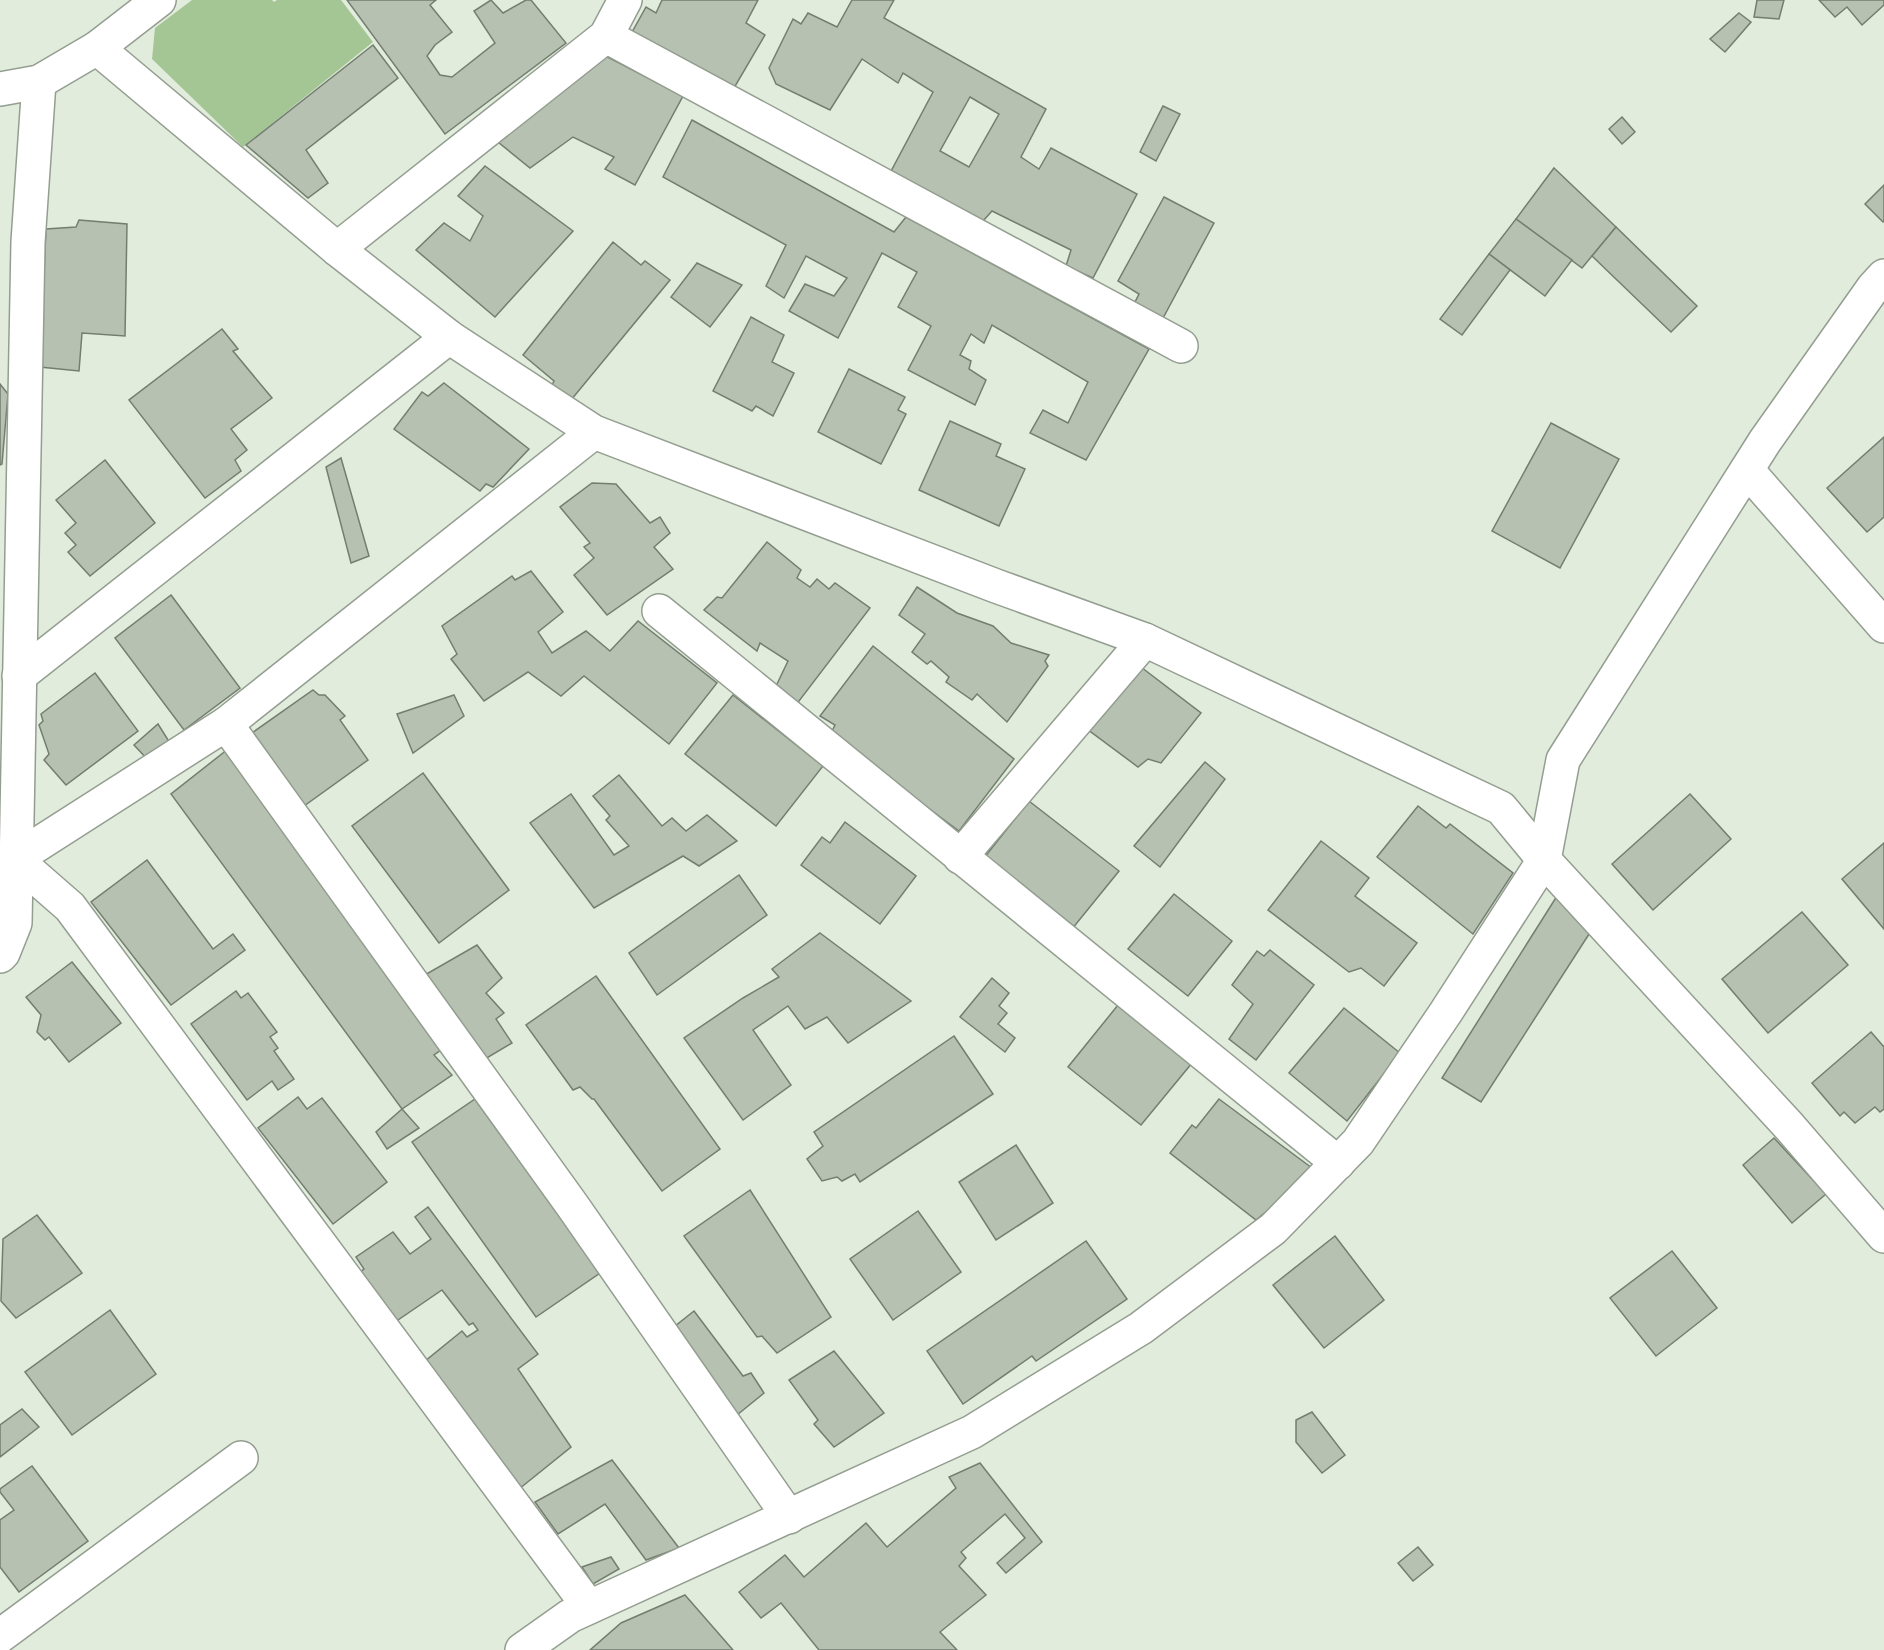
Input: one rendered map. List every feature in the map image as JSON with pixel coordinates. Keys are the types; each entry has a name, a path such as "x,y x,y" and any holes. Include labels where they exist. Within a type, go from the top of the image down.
{"street":[{"path":"0,89 39,81 97,48 159,0"},
{"path":"338,249 606,36 625,0"},
{"path":"606,36 1181,346"},
{"path":"97,48 338,249 450,338 594,432 996,586 1145,640 1501,808 1544,860 1781,1118 1884,1236"},
{"path":"2,954 15,923 28,242 39,81"},
{"path":"522,1650 570,1616 972,1432 1141,1328 1273,1229 1358,1142 1446,1012 1544,860 1563,760 1785,412 1884,276"},
{"path":"19,676 450,338"},
{"path":"15,859 226,724 594,432"},
{"path":"1747,470 1884,626"},
{"path":"659,611 1338,1163"},
{"path":"960,857 1145,640"},
{"path":"226,724 572,1204 789,1517"},
{"path":"15,859 70,907 589,1607"},
{"path":"0,1636 241,1458"}],"green space":[{"path":"192,0 272,0 274,2 277,0 341,0 373,42 243,147 152,59 155,28"}],"building":[{"path":"347,0 436,0 430,5 452,32 435,45 427,56 440,75 452,77 495,43 474,11 491,0 503,13 526,0 531,0 566,43 445,134"},
{"path":"662,0 758,0 746,23 765,35 734,88 631,34 646,7 656,13"},
{"path":"852,0 894,0 884,18 1046,109 1021,157 1039,169 1051,148 1137,194 1093,278 1066,266 1071,250 992,211 983,221 889,175 933,92 903,73 898,83 862,59 830,110 776,84 769,68 793,19 801,24 808,13 837,27","holes":["970,97 999,114 969,167 940,151"]},
{"path":"1757,0 1784,0 1779,19 1754,17"},
{"path":"1819,0 1884,0 1884,5 1862,25 1847,7 1835,17"},
{"path":"1739,13 1751,22 1725,52 1710,39"},
{"path":"373,45 398,78 306,150 328,183 308,198 246,145"},
{"path":"602,54 683,96 635,185 605,169 614,157 573,137 530,168 493,138"},
{"path":"1163,106 1180,114 1156,161 1140,152"},
{"path":"1622,117 1635,132 1622,144 1609,129"},
{"path":"692,120 894,232 906,217 1149,349 1086,460 1030,433 1043,410 1068,423 1088,382 992,325 984,343 971,334 960,355 971,361 969,369 986,380 975,405 908,370 931,326 898,307 917,272 882,253 838,338 789,311 805,284 834,296 847,278 806,256 784,298 766,286 786,245 663,177"},
{"path":"485,166 573,231 495,317 416,250 444,223 470,241 483,216 458,196"},
{"path":"1554,168 1616,227 1582,268 1516,219"},
{"path":"1884,185 1884,221 1883,222 1865,204"},
{"path":"1164,197 1214,223 1162,320 1134,304 1139,294 1118,281"},
{"path":"1516,219 1572,260 1545,296 1489,254"},
{"path":"79,220 127,224 125,336 82,333 79,371 40,367 46,229 76,227"},
{"path":"1616,227 1697,306 1671,332 1592,256"},
{"path":"613,242 641,265 645,261 670,280 571,400 551,387 554,381 523,355"},
{"path":"1489,254 1510,270 1462,335 1440,319"},
{"path":"697,263 742,285 710,327 671,297"},
{"path":"751,317 784,335 772,362 794,373 773,416 756,406 752,411 713,391"},
{"path":"222,329 238,349 233,351 272,398 231,429 247,450 235,460 241,471 205,498 129,400"},
{"path":"849,369 905,397 898,410 906,414 881,464 818,432"},
{"path":"444,383 529,449 493,487 486,484 480,491 394,429 422,392 428,396"},
{"path":"0,384 8,394 2,464 0,465"},
{"path":"950,421 1001,444 996,456 1025,469 999,526 919,490"},
{"path":"1551,423 1619,459 1560,568 1492,531"},
{"path":"1884,437 1884,517 1867,532 1827,488"},
{"path":"341,458 369,556 351,563 326,467"},
{"path":"105,460 155,523 90,576 68,552 76,545 65,533 76,523 56,500"},
{"path":"592,483 616,484 650,523 660,517 670,533 654,547 673,569 607,615 574,575 594,558 584,547 590,543 560,507"},
{"path":"767,542 801,570 797,578 810,587 817,579 829,589 835,583 870,608 796,705 776,686 788,661 760,643 757,651 704,610 717,597 722,598"},
{"path":"531,571 563,612 538,632 552,653 586,631 610,651 638,621 717,683 669,744 584,676 561,696 528,672 484,701 451,659 457,654 442,626 512,576 515,580"},
{"path":"917,587 957,613 993,626 1011,643 1049,655 1045,661 1048,666 1007,722 977,694 972,700 946,682 949,677 931,661 927,664 912,652 925,634 899,615"},
{"path":"171,595 240,688 184,730 115,638"},
{"path":"873,646 1014,759 959,831 830,735 835,725 820,716"},
{"path":"1137,664 1201,713 1161,763 1148,759 1138,767 1087,729"},
{"path":"95,673 138,731 66,785 44,760 49,754 39,725 43,721 41,714"},
{"path":"313,690 319,695 325,695 345,716 340,720 368,760 304,806 249,735"},
{"path":"454,695 464,716 413,753 397,714"},
{"path":"733,695 823,766 776,826 685,754"},
{"path":"158,724 170,743 149,761 134,745"},
{"path":"228,749 444,1048 434,1055 452,1075 402,1109 171,794"},
{"path":"1205,762 1225,779 1160,867 1134,846"},
{"path":"423,773 509,890 439,943 352,826"},
{"path":"619,775 662,826 672,818 686,831 707,815 737,841 699,866 683,856 594,908 530,823 571,794 614,855 629,846 606,820 610,816 593,796"},
{"path":"1690,794 1731,839 1653,910 1612,864"},
{"path":"1029,801 1119,871 1072,929 984,858"},
{"path":"1418,806 1446,828 1450,824 1513,873 1473,934 1377,857"},
{"path":"845,822 916,876 880,924 801,865 822,837 830,843"},
{"path":"1321,841 1369,878 1355,896 1417,943 1384,986 1361,968 1349,972 1268,910"},
{"path":"1884,843 1884,929 1842,879"},
{"path":"147,860 213,949 233,934 245,950 171,1005 91,902"},
{"path":"739,875 767,915 657,995 629,953"},
{"path":"1174,894 1232,941 1188,996 1128,949"},
{"path":"1557,896 1591,931 1481,1102 1442,1078"},
{"path":"1802,912 1848,965 1768,1033 1722,979"},
{"path":"820,933 911,1001 848,1043 827,1017 805,1029 788,1006 753,1030 791,1085 743,1120 684,1038 779,977 772,969"},
{"path":"477,945 502,978 486,993 504,1013 496,1019 512,1043 485,1059 423,976"},
{"path":"1270,950 1314,985 1256,1060 1229,1039 1253,1004 1232,985 1257,951 1264,956"},
{"path":"72,962 121,1023 69,1062 49,1037 45,1040 37,1032 41,1015 26,997"},
{"path":"596,976 720,1149 662,1191 594,1099 580,1087 573,1090 526,1025"},
{"path":"992,978 1009,993 999,1006 1007,1013 998,1024 1015,1038 1005,1052 960,1017"},
{"path":"236,991 241,998 248,993 277,1032 270,1037 278,1048 274,1051 294,1079 278,1090 272,1081 247,1100 191,1024"},
{"path":"1118,1005 1192,1063 1141,1125 1068,1067"},
{"path":"1344,1008 1400,1053 1347,1121 1289,1073"},
{"path":"1871,1032 1884,1047 1884,1109 1880,1112 1875,1107 1855,1123 1844,1112 1840,1116 1812,1083"},
{"path":"954,1036 993,1094 860,1182 855,1174 842,1181 837,1177 822,1181 807,1159 823,1146 814,1132"},
{"path":"298,1097 307,1109 322,1098 387,1182 333,1224 258,1128"},
{"path":"475,1099 600,1273 536,1317 412,1142"},
{"path":"1219,1099 1316,1171 1256,1220 1170,1153 1192,1125 1196,1128"},
{"path":"402,1109 419,1128 387,1149 376,1132"},
{"path":"1774,1138 1826,1194 1792,1223 1743,1165"},
{"path":"1016,1145 1053,1203 996,1240 959,1182"},
{"path":"750,1190 831,1317 777,1353 762,1336 757,1337 684,1236"},
{"path":"428,1207 538,1354 518,1369 571,1447 519,1489 424,1362 462,1331 467,1337 478,1330 473,1323 469,1325 442,1290 395,1322 359,1273 364,1269 356,1257 393,1232 410,1254 431,1239 415,1217"},
{"path":"918,1211 961,1272 893,1320 850,1259"},
{"path":"37,1215 82,1273 16,1318 1,1301 3,1239"},
{"path":"1335,1236 1384,1300 1324,1348 1273,1285"},
{"path":"1086,1241 1127,1299 1036,1361 1032,1356 963,1404 927,1351"},
{"path":"1672,1251 1717,1308 1656,1356 1610,1298"},
{"path":"110,1310 156,1374 72,1435 25,1372"},
{"path":"694,1311 743,1376 751,1373 764,1393 737,1415 674,1327"},
{"path":"834,1351 884,1413 834,1447 814,1424 818,1420 789,1380"},
{"path":"22,1409 39,1427 0,1457 0,1425"},
{"path":"1312,1412 1345,1455 1322,1473 1296,1442 1296,1420"},
{"path":"612,1460 679,1548 646,1560 605,1504 558,1534 535,1502"},
{"path":"980,1463 1042,1542 1006,1573 997,1563 1025,1538 1005,1514 961,1552 966,1558 959,1566 986,1595 940,1632 957,1650 819,1650 781,1603 761,1618 739,1592 785,1555 804,1577 866,1523 887,1547 956,1488 949,1477"},
{"path":"32,1466 88,1541 19,1592 0,1567 0,1520 14,1510 0,1489"},
{"path":"1418,1547 1433,1565 1413,1581 1398,1563"},
{"path":"611,1557 619,1569 593,1584 582,1567"},
{"path":"685,1595 733,1650 590,1650 621,1623"}]}
